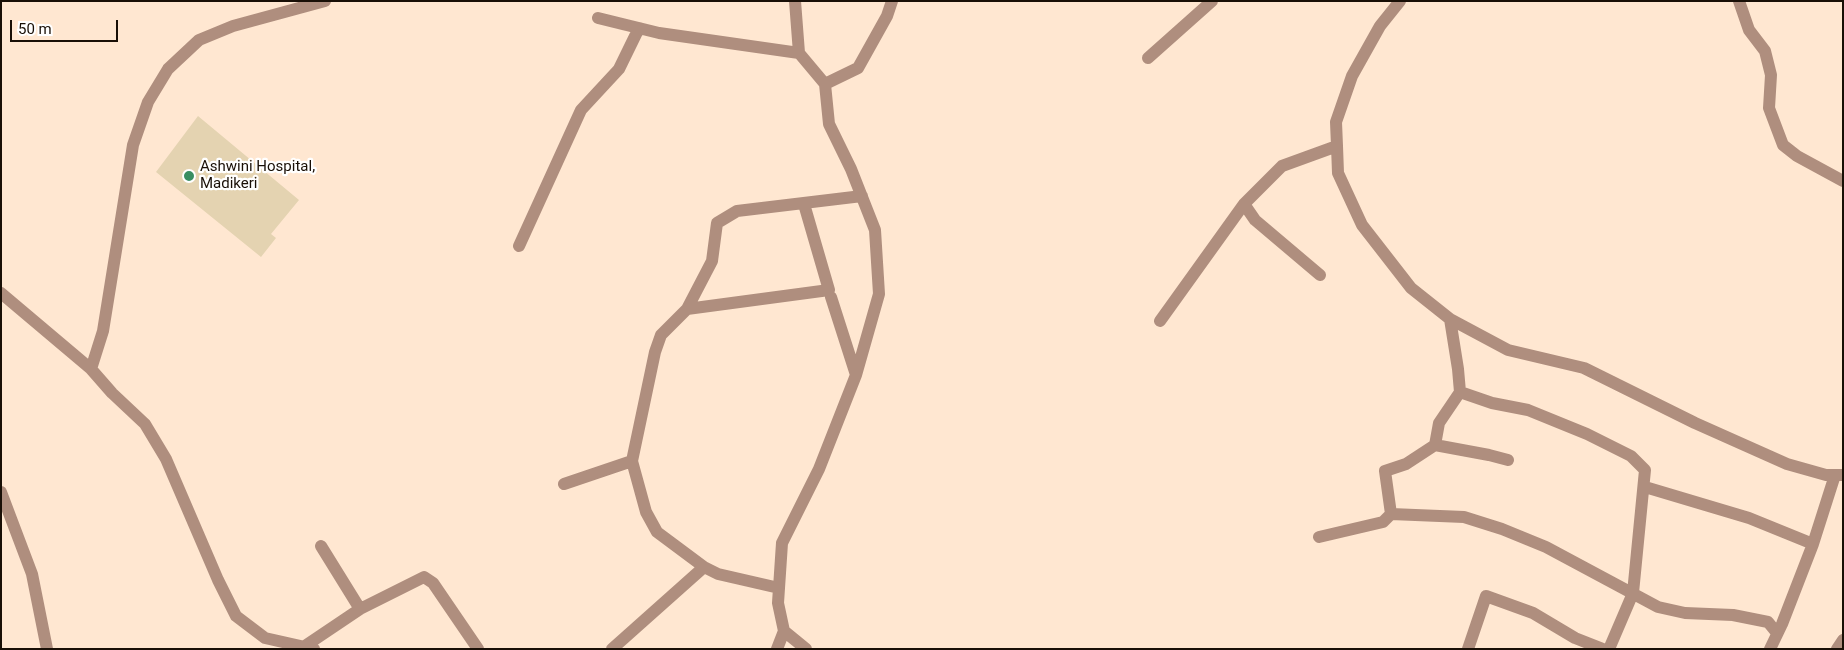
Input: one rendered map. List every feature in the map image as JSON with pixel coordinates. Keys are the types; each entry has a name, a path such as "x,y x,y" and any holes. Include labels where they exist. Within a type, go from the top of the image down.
{"street":[{"path":"777,649 784,631 778,602 782,543 819,469 856,375 879,294 875,230 851,169 829,124 825,84 799,53 795,1"},
{"path":"825,84 858,68 887,16 892,1"},
{"path":"1148,58 1212,1"},
{"path":"1400,1 1380,26 1352,76 1336,122 1338,173 1362,224 1411,288 1450,319 1508,350 1584,368 1695,423 1787,464 1826,475 1839,475 1778,633 1770,649"},
{"path":"1739,1 1749,30 1765,51 1771,75 1769,108 1783,145 1797,156 1843,181"},
{"path":"91,369 103,331 133,145 148,102 168,69 199,40 233,26 323,2"},
{"path":"598,18 660,33 799,53"},
{"path":"519,246 581,110 618,70 639,28"},
{"path":"1160,320 1244,204 1282,166 1337,146"},
{"path":"779,588 718,574 704,568 657,532 646,512 632,461 655,352 661,335 687,309 712,262 717,223 737,211 862,196"},
{"path":"687,309 829,290 804,204"},
{"path":"1244,204 1255,220 1320,275"},
{"path":"1,293 91,369 112,394 145,424 166,458 218,580 236,616 266,638 310,648 360,609 424,577 432,583 478,649"},
{"path":"831,297 856,375"},
{"path":"1435,445 1439,423 1460,392 1450,319"},
{"path":"1460,392 1492,403 1528,410 1587,434 1631,456 1645,470 1645,487 1633,593 1609,649"},
{"path":"1391,514 1384,471 1406,464 1435,445 1508,460"},
{"path":"564,484 632,461"},
{"path":"1645,487 1749,518 1813,544"},
{"path":"1,492 32,574 47,649"},
{"path":"1319,537 1383,522 1391,514 1464,517 1502,529 1546,547 1658,607 1685,613 1734,615 1768,622 1778,633"},
{"path":"321,546 360,609"},
{"path":"612,649 704,568"},
{"path":"1468,649 1486,596 1533,613 1575,638 1603,649"},
{"path":"784,631 806,649"},
{"path":"1837,649 1843,640"}],"building":[{"path":"198,116 299,200 271,234 276,238 261,257 156,172"}],"place":[{"name":"Ashwini Hospital, Madikeri","path":"189,176"}]}
